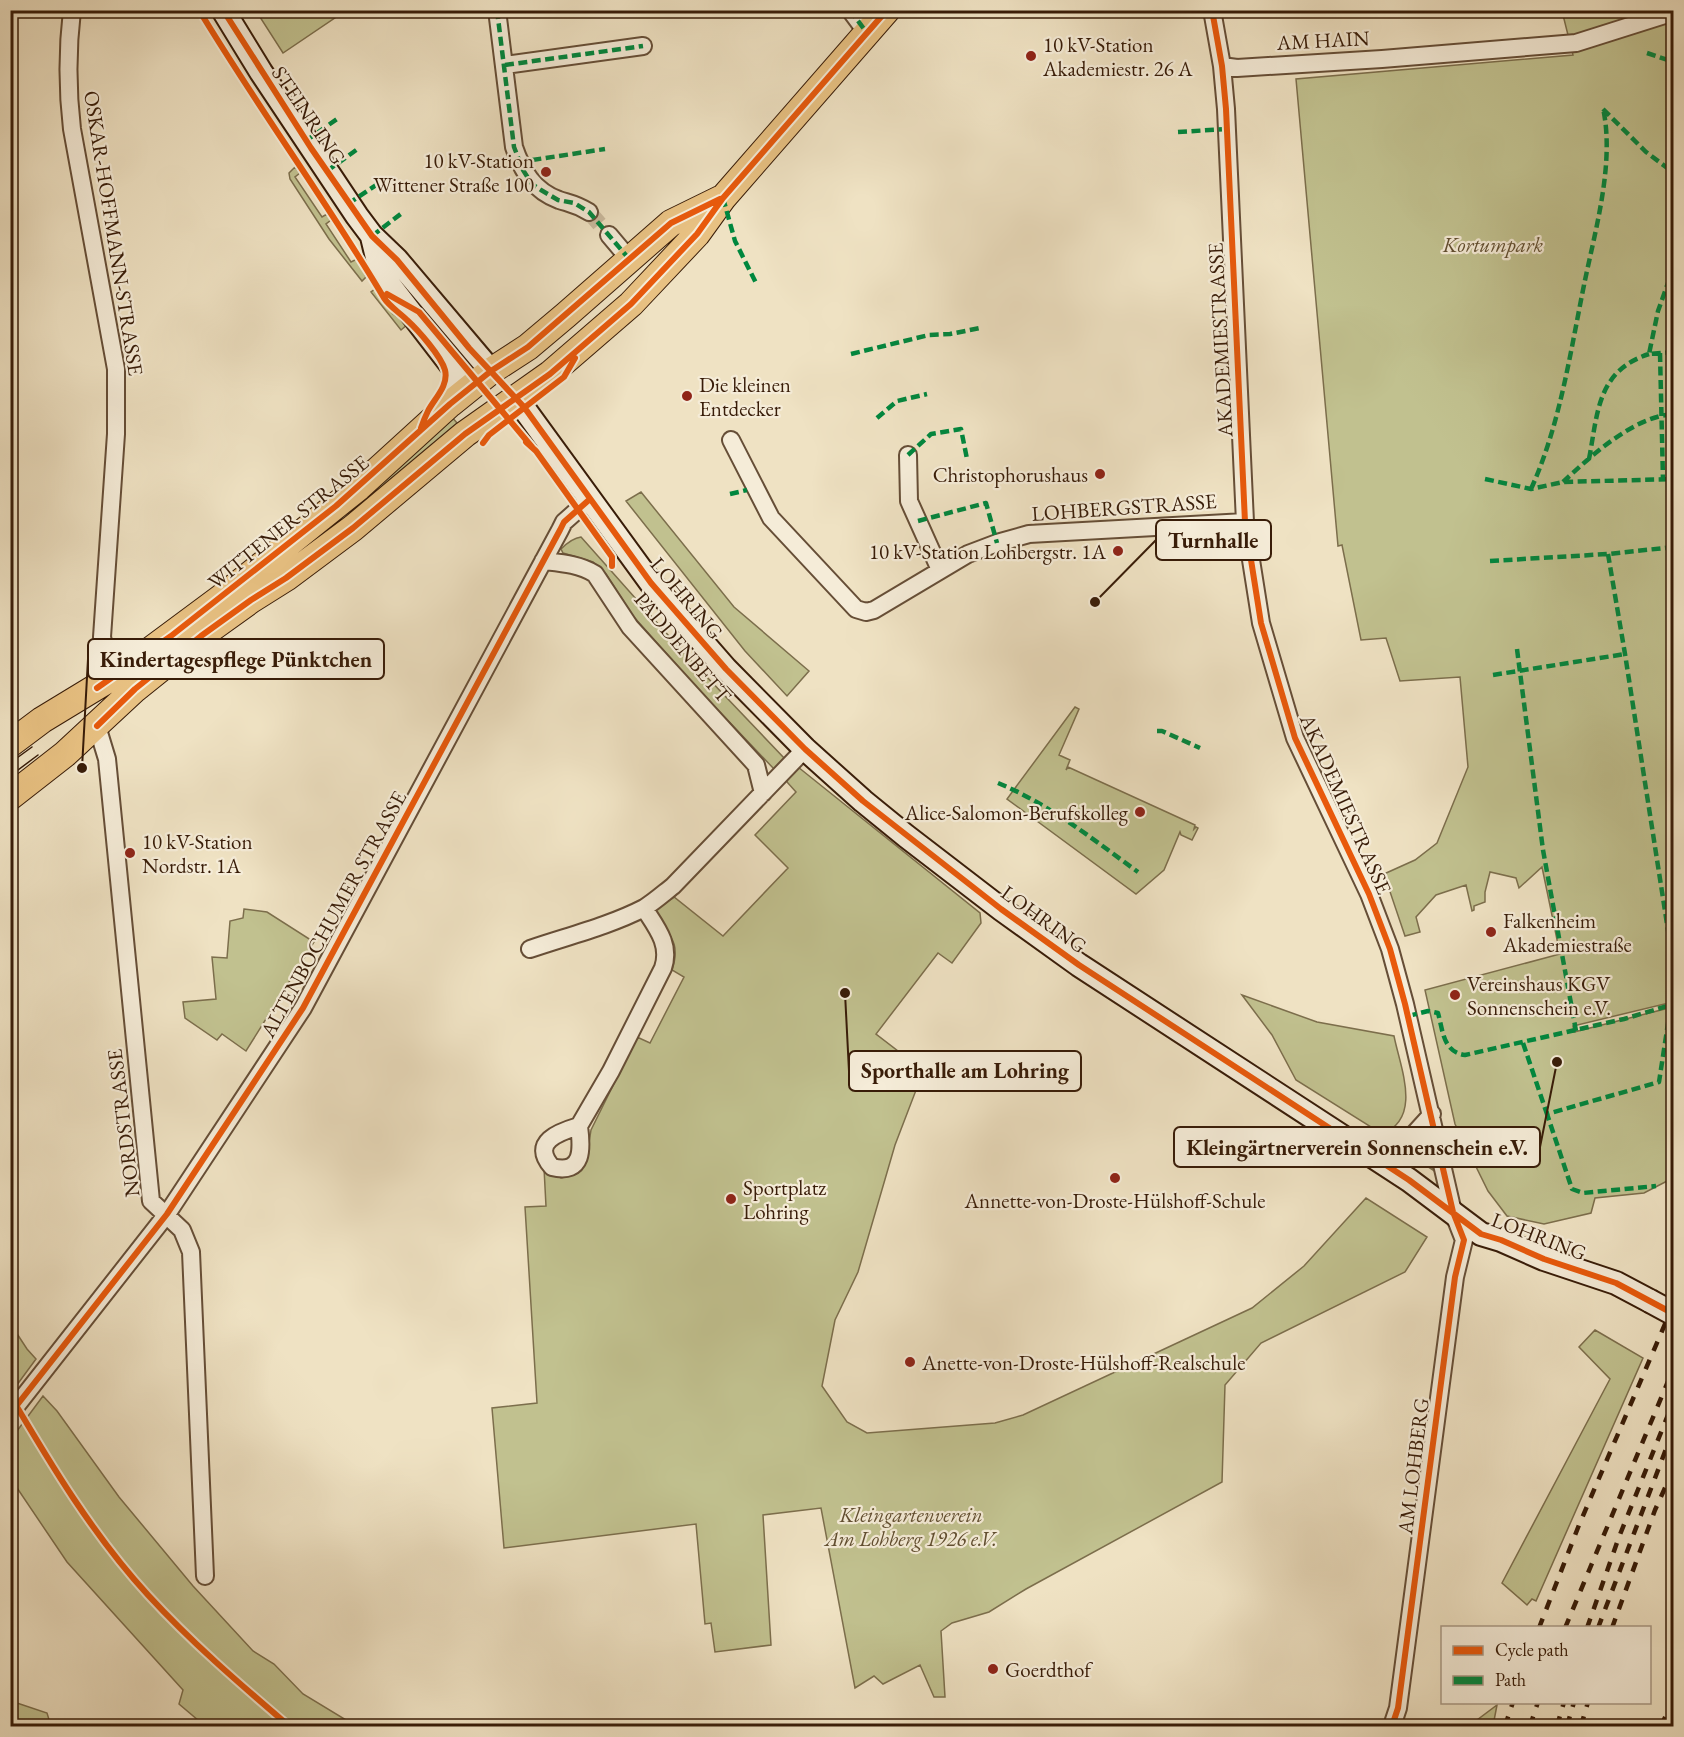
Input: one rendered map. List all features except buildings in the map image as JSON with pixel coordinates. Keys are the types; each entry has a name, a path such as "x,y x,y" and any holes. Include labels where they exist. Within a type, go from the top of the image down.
{"main road":[{"name":"WITTENER STRASSE","path":"10,797 65,754 135,689 201,636 286,578 353,528 465,434 550,374 631,304 697,234 723,198 887,10"},
{"name":"WITTENER STRASSE","path":"10,744 42,720 121,672 205,610 328,513 491,371 528,347 671,223 723,198"},
{"name":"WITTENER STRASSE","path":"581,347 592,326 627,291 633,280 630,260"},
{"path":"491,371 517,399"},
{"path":"42,720 65,754"}],"street":[{"name":"OSKAR-HOFFMANN-STRASSE","path":"72,10 67,50 72,129 116,369 116,434 102,637 105,650 121,672"},
{"name":"STEINRING","path":"223,10 311,148 372,236 402,267 491,371"},
{"path":"497,10 514,147 523,170 532,184 541,190 558,200 574,203 589,212"},
{"path":"850,10 867,33"},
{"name":"AKADEMIESTRASSE","path":"1212,10 1222,66 1226,109 1245,522 1261,623 1295,738 1369,894 1390,949 1406,1004 1453,1212"},
{"name":"AM HAIN","path":"1222,66 1237,68 1371,60 1576,43 1674,12"},
{"path":"505,65 643,46"},
{"name":"STEINRING","path":"372,236 381,274 455,370 456,378 453,388 430,423"},
{"path":"609,236 630,260"},
{"name":"LOHRING","path":"517,399 657,590 726,669 805,749 906,836 1045,942 1453,1212 1481,1234 1544,1259 1616,1283 1674,1314"},
{"name":"LOHBERGSTRASSE","path":"731,440 771,518 856,609 866,612 874,610 940,570 978,551 1029,534 1245,522"},
{"path":"908,455 909,501 940,570"},
{"name":"ALTENBOCHUMER STRASSE","path":"10,1414 167,1214 303,1008 564,522 590,499"},
{"name":"PADDENBETT","path":"543,561 570,564 595,574 630,627 756,765 763,794"},
{"name":"NORDSTRASSE","path":"97,726 107,759 152,1201 182,1230 191,1252 205,1576"},
{"path":"530,949 605,924 644,908 674,885 805,749"},
{"path":"579,1126 611,1071 667,956 665,944 644,908"},
{"path":"1381,1164 1432,1114"},
{"name":"AM LOHBERG","path":"1392,1726 1398,1708 1455,1277 1464,1240 1453,1212"}],"green space":[{"path":"264,10 345,11 283,53 258,14"},
{"name":"Kortumpark","path":"1562,11 1673,11 1673,1002 1573,1026 1574,1032 1673,1007 1673,1178 1644,1193 1595,1198 1591,1213 1544,1224 1507,1216 1488,1191 1455,1124 1425,990 1560,954 1542,867 1519,888 1516,878 1490,872 1485,902 1474,906 1472,911 1466,885 1436,895 1416,917 1420,932 1405,936 1384,874 1415,860 1437,843 1468,767 1460,677 1400,681 1386,638 1361,640 1342,545 1338,546 1296,79 1573,55"},
{"path":"295,167 300,173 295,177 322,217 327,214 331,220 326,224 351,262 357,259 366,277 362,281 329,239 290,179 289,173"},
{"path":"375,289 393,314 408,324 401,330 371,292"},
{"path":"451,416 457,423 382,486 352,518 346,510"},
{"path":"641,492 734,607 809,671 787,696 745,651 626,501"},
{"path":"581,537 684,653 785,759 774,769 633,616 606,574 593,562 563,553 561,549 565,545"},
{"path":"1075,707 1079,709 1059,755 1070,760 1066,770 1068,767 1195,825 1194,829 1198,828 1192,840 1181,835 1180,832 1164,870 1136,894 1007,799"},
{"name":"Kleingartenverein Am Lohberg 1926 e.V.","path":"798,767 980,913 981,923 952,963 938,953 876,1034 911,1061 909,1067 875,1057 872,1064 918,1085 895,1145 858,1272 835,1320 822,1386 847,1422 867,1433 995,1423 1023,1415 1252,1308 1304,1266 1366,1198 1427,1237 1405,1272 1261,1343 1225,1385 1222,1482 1026,1589 989,1612 952,1623 941,1631 945,1697 934,1697 920,1665 883,1684 874,1676 855,1688 821,1508 763,1515 771,1645 715,1652 711,1623 705,1624 696,1524 504,1548 492,1408 537,1403 525,1207 546,1206 544,1168 561,1178 576,1174 586,1161 591,1130 637,1037 650,1043 684,977 672,970 675,946 656,915 657,909 674,897 723,936 788,868 755,835 796,792 787,779"},
{"path":"244,909 267,912 314,942 246,1051 222,1034 217,1040 185,1018 183,1002 216,999 212,957 227,958 230,921 243,918"},
{"path":"1242,995 1317,1022 1394,1036 1406,1091 1402,1116 1395,1126 1382,1134 1296,1080 1272,1035"},
{"path":"1421,1139 1426,1139 1433,1170 1407,1153"},
{"path":"10,1323 36,1359 11,1393"},
{"path":"1595,1330 1643,1358 1536,1601 1532,1599 1527,1605 1502,1583 1610,1379 1579,1347"},
{"path":"43,1396 57,1411 119,1497 193,1586 253,1651 274,1664 303,1694 356,1726 205,1726 179,1704 183,1690 67,1562 11,1479 11,1439"},
{"path":"11,1701 47,1713 51,1726 11,1726"},
{"path":"1497,1705 1493,1726 1469,1726"}],"tunnel":[{"path":"589,212 609,235"}],"tram line":[{"path":"10,763 32,747"},
{"path":"10,776 38,755"}],"railway":[{"path":"1540,1626 1579,1525 1674,1303"},
{"path":"1566,1626 1674,1367"},
{"path":"1588,1626 1619,1537 1674,1400"},
{"path":"1599,1626 1674,1428"},
{"path":"1613,1626 1655,1510 1674,1468"},
{"path":"1661,1726 1674,1698"},
{"path":"1505,1726 1512,1704"},
{"path":"1530,1726 1537,1704"},
{"path":"1557,1726 1563,1704"},
{"path":"1567,1726 1573,1704"},
{"path":"1581,1726 1587,1704"}],"marked path":[{"path":"497,10 514,147 523,170 532,184 541,190 558,200 574,203 589,212 630,260"},
{"path":"850,10 867,33"},
{"path":"1622,10 1623,13 1629,10"},
{"path":"505,65 643,46"},
{"path":"1647,53 1674,62"},
{"path":"1531,489 1557,415 1598,220 1607,151 1603,108"},
{"path":"1603,109 1646,152 1674,173"},
{"path":"307,140 337,119"},
{"path":"1178,132 1227,129"},
{"path":"327,171 359,148"},
{"path":"519,162 605,149"},
{"path":"348,204 382,181"},
{"path":"723,198 735,241 757,285"},
{"path":"372,236 402,213"},
{"path":"1674,266 1658,311 1649,354 1674,352"},
{"path":"851,354 929,335 950,334 980,328"},
{"path":"1660,353 1663,480"},
{"path":"1589,459 1598,410 1610,382 1632,361 1649,354"},
{"path":"877,418 897,401 927,394"},
{"path":"1563,482 1614,439 1644,422 1659,416 1674,414"},
{"path":"908,455 931,434 961,429 967,459"},
{"path":"1485,479 1531,489 1563,482 1674,479"},
{"path":"730,494 747,490"},
{"path":"918,521 986,503 997,543"},
{"path":"1490,561 1608,554 1674,547"},
{"path":"1608,554 1672,956 1671,1004 1659,1082 1547,1114 1572,1189 1583,1193 1656,1186"},
{"path":"1517,649 1543,850 1576,1031"},
{"path":"1493,675 1625,654"},
{"path":"1157,731 1162,731 1200,748"},
{"path":"998,783 1053,812 1138,872"},
{"path":"1408,1016 1428,1011 1438,1013 1448,1045 1452,1050 1465,1055 1624,1019 1674,1004"},
{"path":"1523,1043 1547,1114"}],"cycle path":[{"path":"199,10 384,298 423,337 443,364 445,381 421,428"},
{"path":"223,10 311,148 372,236 397,260 469,348 524,407 651,583 726,669 805,749 863,801 1001,909 1079,965 1409,1180 1481,1234 1544,1259 1616,1283 1674,1314"},
{"path":"97,726 135,689 201,636 286,578 353,528 465,434 550,374 631,304 697,234 723,198 887,10"},
{"path":"1212,10 1222,66 1226,109 1245,522 1261,623 1295,738 1369,894 1390,949 1453,1212 1464,1240 1455,1277 1398,1708 1392,1726"},
{"path":"97,688 171,636 336,506 450,404 491,371 528,347 671,223 720,199"},
{"path":"387,294 419,312 532,447"},
{"path":"483,443 489,435 564,377 575,358"},
{"path":"526,442 536,451 612,557 612,566"},
{"path":"10,1414 167,1214 303,1008 564,522 590,499"},
{"path":"10,1395 74,1499 128,1572 199,1646 289,1726"}],"place":[{"name":"10 kV-Station Akademiestr. 26 A","path":"1031,56"},
{"name":"10 kV-Station Wittener Straße 100","path":"546,172"},
{"name":"Die kleinen Entdecker","path":"687,396"},
{"name":"Christophorushaus","path":"1100,474"},
{"name":"10 kV-Station Lohbergstr. 1A","path":"1118,551"},
{"name":"Turnhalle","path":"1095,602"},
{"name":"Kindertagespflege Pünktchen","path":"82,768"},
{"name":"Alice-Salomon-Berufskolleg","path":"1140,812"},
{"name":"10 kV-Station Nordstr. 1A","path":"130,853"},
{"name":"Falkenheim Akademiestraße","path":"1491,932"},
{"name":"Sporthalle am Lohring","path":"845,993"},
{"name":"Vereinshaus KGV Sonnenschein e.V.","path":"1455,995"},
{"name":"Kleingärtnerverein Sonnenschein e.V.","path":"1557,1062"},
{"name":"Annette-von-Droste-Hülshoff-Schule","path":"1115,1178"},
{"name":"Sportplatz Lohring","path":"731,1199"},
{"name":"Anette-von-Droste-Hülshoff-Realschule","path":"910,1362"},
{"name":"Goerdthof","path":"993,1669"}]}
